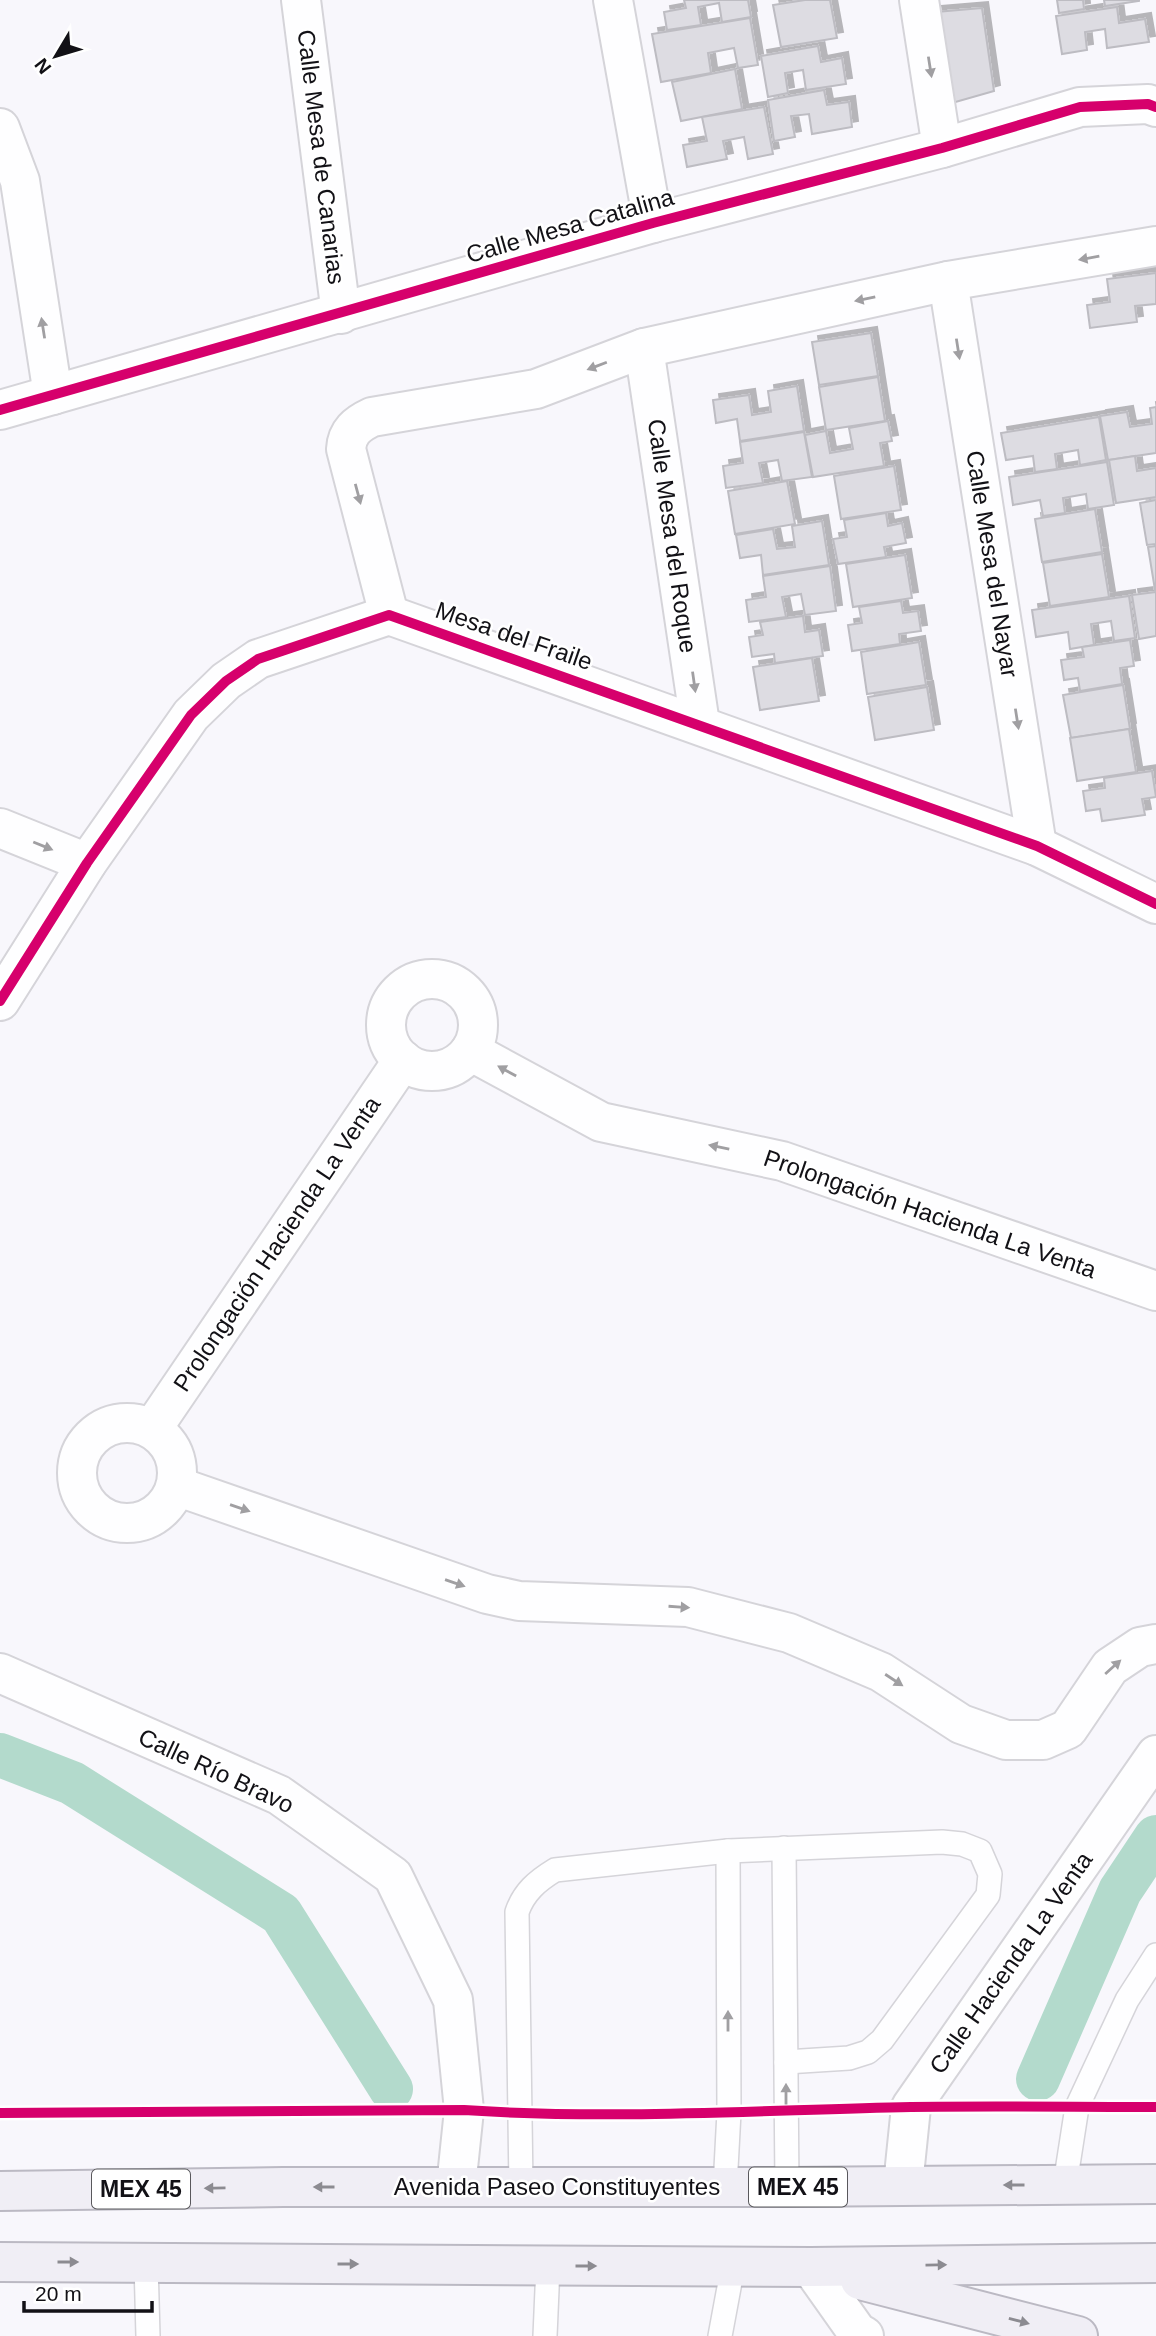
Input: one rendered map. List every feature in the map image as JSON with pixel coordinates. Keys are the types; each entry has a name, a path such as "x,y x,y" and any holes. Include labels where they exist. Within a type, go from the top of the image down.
{"highway":[{"name":"Avenida Paseo Constituyentes","path":"0,2191 283,2187 1156,2184"},
{"path":"0,2262 811,2267 1156,2263"},
{"path":"811,2267 1078,2336"}],"street":[{"name":"Calle Mesa de Canarias","path":"301,0 341,314"},
{"path":"613,0 653,223"},
{"path":"919,0 942,148"},
{"name":"Calle Mesa Catalina","path":"0,410 653,223 942,148 1080,107 1148,104 1156,107"},
{"path":"0,128 20,181 53,395"},
{"path":"0,1001 87,863 191,715 226,681 258,659 389,615 346,449 347,439 353,429 372,417 536,389 644,348 948,281 1156,246"},
{"name":"Calle Mesa del Nayar","path":"948,281 1037,846"},
{"name":"Calle Mesa del Roque","path":"644,348 700,724"},
{"name":"Mesa del Fraile","path":"389,615 1037,846 1156,904"},
{"path":"0,828 87,863"},
{"path":"433,979 450,982 464,991 473,1004 478,1020 477,1035 470,1051 446,1069 416,1068 402,1060 387,1032 387,1016 393,1000 404,988 418,981 433,979"},
{"name":"Prolongación Hacienda La Venta","path":"470,1051 601,1122 782,1161 1156,1291"},
{"name":"Prolongación Hacienda La Venta","path":"152,1429 402,1060"},
{"path":"133,1422 152,1429 168,1444 176,1464 176,1486 167,1503 153,1516 135,1523 115,1522 99,1514 85,1500 78,1483 77,1464 84,1446 97,1431 114,1424 133,1422"},
{"path":"176,1486 487,1594 519,1601 688,1607 789,1633 881,1672 961,1724 1006,1740 1043,1740 1068,1728 1110,1667 1140,1647 1156,1644"},
{"name":"Calle Río Bravo","path":"0,1673 279,1795 393,1877 453,2000 464,2110 449,2186"},
{"name":"Calle Hacienda La Venta","path":"904,2185 911,2107 1156,1755"},
{"path":"811,2267 857,2332 864,2336"}],"lane":[{"path":"521,2187 517,1912 522,1898 533,1885 555,1870 728,1851 942,1842 962,1843 980,1852 990,1874 988,1895 882,2040 868,2052 849,2057 786,2062"},
{"path":"784,1848 787,2187"},
{"path":"725,2187 729,2112 728,1851"},
{"path":"1065,2184 1077,2107 1127,2000 1156,1955"},
{"path":"146,2263 148,2336"},
{"path":"545,2336 548,2266"},
{"path":"720,2336 733,2266"}],"building":[{"path":"684,0 748,0 751,17 722,22 719,3 698,7 701,25 667,30 664,12 686,8"},
{"path":"805,0 830,0 837,38 781,47 773,5"},
{"path":"1057,0 1083,0 1084,9 1059,13"},
{"path":"1104,0 1139,0 1139,1 1105,6"},
{"path":"1117,7 1119,23 1145,19 1149,42 1107,48 1105,29 1085,32 1087,50 1062,54 1056,16"},
{"path":"982,8 994,91 952,103 936,12"},
{"path":"750,18 758,65 738,68 734,48 708,53 711,73 661,82 652,34"},
{"path":"818,46 821,62 842,58 846,84 806,90 803,70 785,73 788,93 768,97 761,56"},
{"path":"735,69 742,109 681,121 672,82"},
{"path":"824,90 827,105 849,102 852,127 812,134 809,114 791,116 795,137 774,141 768,100"},
{"path":"764,107 773,154 748,159 744,137 723,141 727,159 687,167 683,145 707,141 702,117"},
{"path":"1156,273 1156,304 1135,306 1137,322 1090,328 1087,305 1110,302 1107,279"},
{"path":"871,333 878,376 819,385 812,342"},
{"path":"878,377 885,421 826,430 819,387"},
{"path":"797,386 804,431 740,441 737,419 716,423 713,400 749,395 752,415 771,412 768,391"},
{"path":"1156,407 1156,453 1108,460 1100,416 1127,412 1130,427 1152,424 1150,408"},
{"path":"1099,417 1106,460 1080,465 1078,450 1055,454 1057,469 1035,472 1033,456 1006,460 1001,433"},
{"path":"888,421 892,441 880,443 884,466 813,477 805,435 826,431 830,453 853,449 849,428"},
{"path":"804,432 812,477 782,481 778,460 759,463 763,483 726,488 723,466 743,463 740,442"},
{"path":"1135,456 1137,471 1156,468 1156,497 1116,503 1109,460"},
{"path":"1107,462 1114,505 1088,509 1086,494 1063,498 1065,513 1043,516 1040,500 1013,505 1009,477"},
{"path":"894,466 901,510 841,519 834,476"},
{"path":"787,481 795,524 735,534 728,491"},
{"path":"1156,500 1156,544 1147,545 1140,503"},
{"path":"1095,509 1102,552 1042,562 1035,519"},
{"path":"886,513 888,526 902,523 906,543 884,547 886,557 838,564 833,539 847,537 844,520"},
{"path":"822,521 829,565 763,575 761,555 740,558 736,535 773,529 777,549 795,547 792,526"},
{"path":"1156,546 1156,590 1155,590 1148,547"},
{"path":"1102,554 1109,597 1050,606 1043,563"},
{"path":"905,555 912,598 853,607 846,564"},
{"path":"830,566 836,611 805,615 801,594 782,597 786,617 749,622 746,600 766,597 763,576"},
{"path":"1156,592 1156,636 1139,639 1132,595"},
{"path":"1129,596 1135,638 1114,641 1111,621 1091,624 1094,645 1070,649 1068,632 1036,637 1032,610"},
{"path":"901,601 903,613 918,611 921,631 899,634 900,644 852,651 848,625 862,623 859,607"},
{"path":"803,616 805,632 819,630 823,656 775,663 774,654 752,657 749,637 763,635 760,622"},
{"path":"1130,640 1134,666 1120,668 1122,684 1080,691 1078,678 1064,680 1061,660 1084,657 1082,647"},
{"path":"919,642 926,685 867,694 861,652"},
{"path":"812,658 819,701 760,710 753,667"},
{"path":"1123,685 1130,729 1071,738 1063,695"},
{"path":"927,687 934,730 875,740 868,697"},
{"path":"1129,729 1136,772 1077,781 1070,738"},
{"path":"1152,771 1156,797 1142,799 1145,815 1102,821 1100,809 1086,811 1083,791 1105,788 1104,778"}],"waterway":[{"path":"0,1755 72,1783 281,1914 391,2089"},
{"path":"1038,2079 1120,1891 1156,1837"}],"cycle path":[{"path":"0,410 653,223 942,148 1080,107 1148,104 1156,107"},
{"path":"0,1001 87,863 191,715 226,681 258,659 389,615 1037,846 1156,904"},
{"path":"0,2113 464,2110 631,2114 911,2107 1156,2107"}]}
